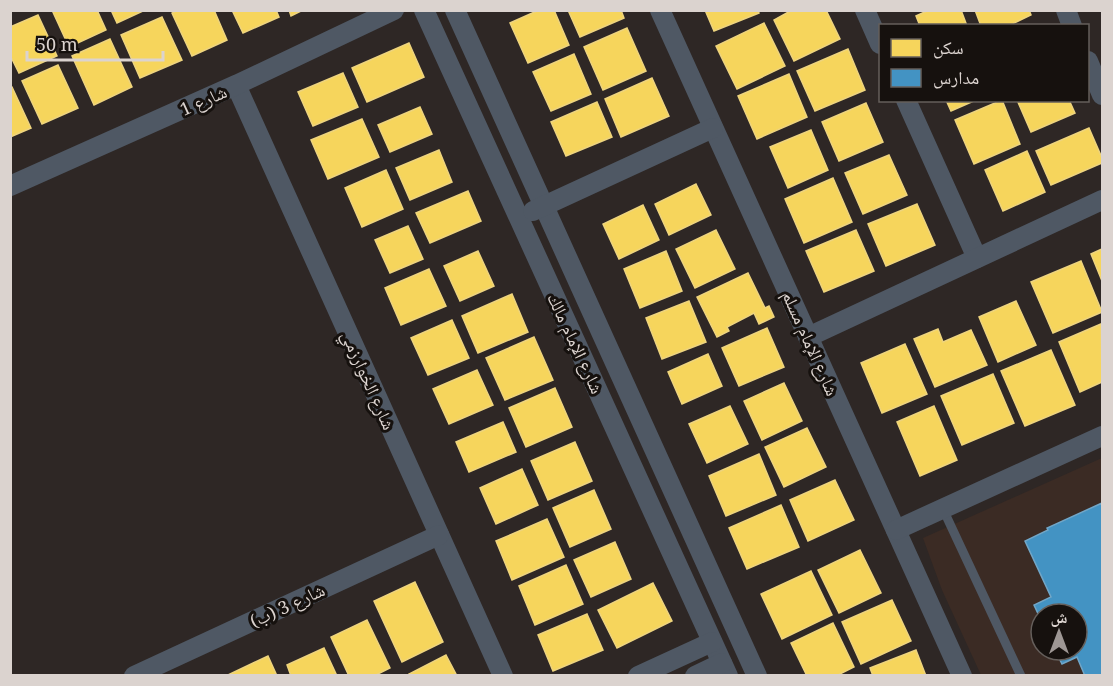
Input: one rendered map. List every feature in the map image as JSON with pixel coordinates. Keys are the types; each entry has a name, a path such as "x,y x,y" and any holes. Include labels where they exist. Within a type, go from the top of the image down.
{"street":[{"name":"شارع 1","path":"10,186 236,85 394,10"},
{"name":"شارع الإمام مالك","path":"423,10 725,669"},
{"name":"شارع الإمام مالك","path":"455,10 757,675"},
{"name":"شارع الإمام مسلم","path":"660,10 962,675"},
{"path":"865,10 879,42"},
{"path":"1089,63 1102,95"},
{"name":"شارع الخوارزمي","path":"236,85 503,675"},
{"path":"907,102 977,258"},
{"path":"518,217 713,128"},
{"path":"808,337 1102,200"},
{"path":"896,530 1102,436"},
{"name":"شارع 3 (ب)","path":"134,675 439,535"},
{"path":"638,675 712,642"},
{"path":"694,675 725,669"}],"lane":[{"path":"944,509 1021,675"}],"shaded area":[{"path":"1102,458 1102,675 981,675 942,590 923,538"}],"building: سكن":[{"path":"52,10 97,10 106,30 69,47"},
{"path":"111,10 145,10 117,23"},
{"path":"178,10 214,10 227,40 192,56 172,13"},
{"path":"232,10 276,10 279,17 243,33"},
{"path":"289,10 303,10 291,16"},
{"path":"539,10 554,10 569,45 528,63 510,23"},
{"path":"568,10 621,10 624,18 580,37"},
{"path":"705,10 758,10 759,13 714,31"},
{"path":"792,10 826,10 840,39 794,61 774,20"},
{"path":"929,10 961,10 966,24 919,24 916,16"},
{"path":"975,10 1029,10 1031,15 1012,24 980,24"},
{"path":"38,15 57,56 19,73 10,55 10,27"},
{"path":"162,17 182,60 140,78 121,35"},
{"path":"764,23 785,66 737,89 716,46"},
{"path":"627,28 646,71 603,90 584,47"},
{"path":"110,39 132,87 94,105 72,56"},
{"path":"409,43 424,77 367,102 352,68"},
{"path":"848,49 865,90 815,111 797,71"},
{"path":"574,54 591,94 551,111 533,72"},
{"path":"58,65 78,108 42,124 22,81"},
{"path":"343,73 358,107 313,126 298,92"},
{"path":"789,74 807,117 757,139 738,96"},
{"path":"652,78 669,116 621,137 605,99"},
{"path":"10,87 31,128 10,137"},
{"path":"597,102 612,137 566,156 551,122"},
{"path":"947,102 971,102 951,111"},
{"path":"997,102 1003,102 1020,144 974,164 955,120"},
{"path":"1018,102 1070,102 1075,113 1031,132"},
{"path":"866,103 883,142 839,161 822,122"},
{"path":"420,107 432,134 390,152 378,125"},
{"path":"362,119 379,157 328,179 311,140"},
{"path":"1089,128 1102,163 1051,185 1036,151"},
{"path":"811,130 828,170 788,188 770,147"},
{"path":"439,150 452,182 410,200 396,168"},
{"path":"1027,151 1045,192 1003,211 985,170"},
{"path":"889,155 907,195 863,214 845,173"},
{"path":"386,170 403,209 362,227 345,188"},
{"path":"833,178 852,222 804,243 785,199"},
{"path":"696,184 711,215 669,235 655,204"},
{"path":"468,191 481,221 430,243 416,213"},
{"path":"917,204 935,245 886,266 868,224"},
{"path":"643,205 659,240 619,259 603,224"},
{"path":"408,226 423,259 390,273 375,240"},
{"path":"716,230 735,269 695,288 676,249"},
{"path":"856,230 874,271 824,292 806,251"},
{"path":"1102,249 1102,281 1091,254"},
{"path":"478,251 494,286 460,301 444,266"},
{"path":"666,251 682,291 640,308 624,269"},
{"path":"1081,261 1102,312 1053,333 1031,282"},
{"path":"429,269 446,306 401,325 385,288"},
{"path":"748,273 765,308 769,306 774,317 759,324 754,313 727,327 729,331 717,337 697,297"},
{"path":"512,294 528,332 478,353 462,316"},
{"path":"689,301 706,342 662,359 646,318"},
{"path":"1016,301 1036,345 998,362 979,317"},
{"path":"452,320 469,358 428,375 411,338"},
{"path":"1101,324 1102,382 1080,392 1059,342"},
{"path":"767,328 784,367 739,386 722,348"},
{"path":"938,329 943,342 971,330 987,365 935,387 914,339"},
{"path":"534,337 553,380 505,400 486,358"},
{"path":"905,344 927,394 882,413 861,363"},
{"path":"1051,350 1075,405 1025,426 1001,371"},
{"path":"708,354 722,386 682,404 668,372"},
{"path":"477,370 493,405 449,424 433,389"},
{"path":"993,374 1014,423 962,445 941,396"},
{"path":"784,383 802,421 762,440 744,401"},
{"path":"555,388 572,427 526,447 509,408"},
{"path":"730,406 748,444 707,463 689,424"},
{"path":"934,406 957,460 920,476 897,422"},
{"path":"503,422 516,452 469,472 456,442"},
{"path":"807,428 826,467 784,487 765,447"},
{"path":"575,442 592,481 548,500 531,461"},
{"path":"759,454 776,495 726,516 709,476"},
{"path":"522,469 538,505 496,524 480,488"},
{"path":"835,480 854,520 808,541 790,500"},
{"path":"594,490 611,529 570,547 553,508"},
{"path":"781,505 799,547 747,569 729,528"},
{"path":"547,519 564,557 512,580 496,541"},
{"path":"615,542 631,579 591,597 574,560"},
{"path":"860,550 881,593 839,613 818,570"},
{"path":"566,565 583,604 535,625 519,586"},
{"path":"811,571 832,615 782,639 761,594"},
{"path":"415,582 443,642 402,662 374,601"},
{"path":"653,583 672,621 617,648 598,610"},
{"path":"892,600 911,641 861,664 842,622"},
{"path":"587,614 603,650 553,671 538,635"},
{"path":"367,620 390,668 374,676 349,676 331,637"},
{"path":"833,623 854,667 836,676 807,676 791,643"},
{"path":"324,648 337,676 291,676 287,665"},
{"path":"916,650 926,676 873,676 870,668"},
{"path":"446,655 457,676 410,676 409,674"},
{"path":"268,656 277,676 228,675"}],"building: مدارس":[{"path":"1102,503 1102,676 1085,676 1079,662 1089,662 1089,602 1040,602 1051,597 1025,541 1048,530 1047,528"}]}
